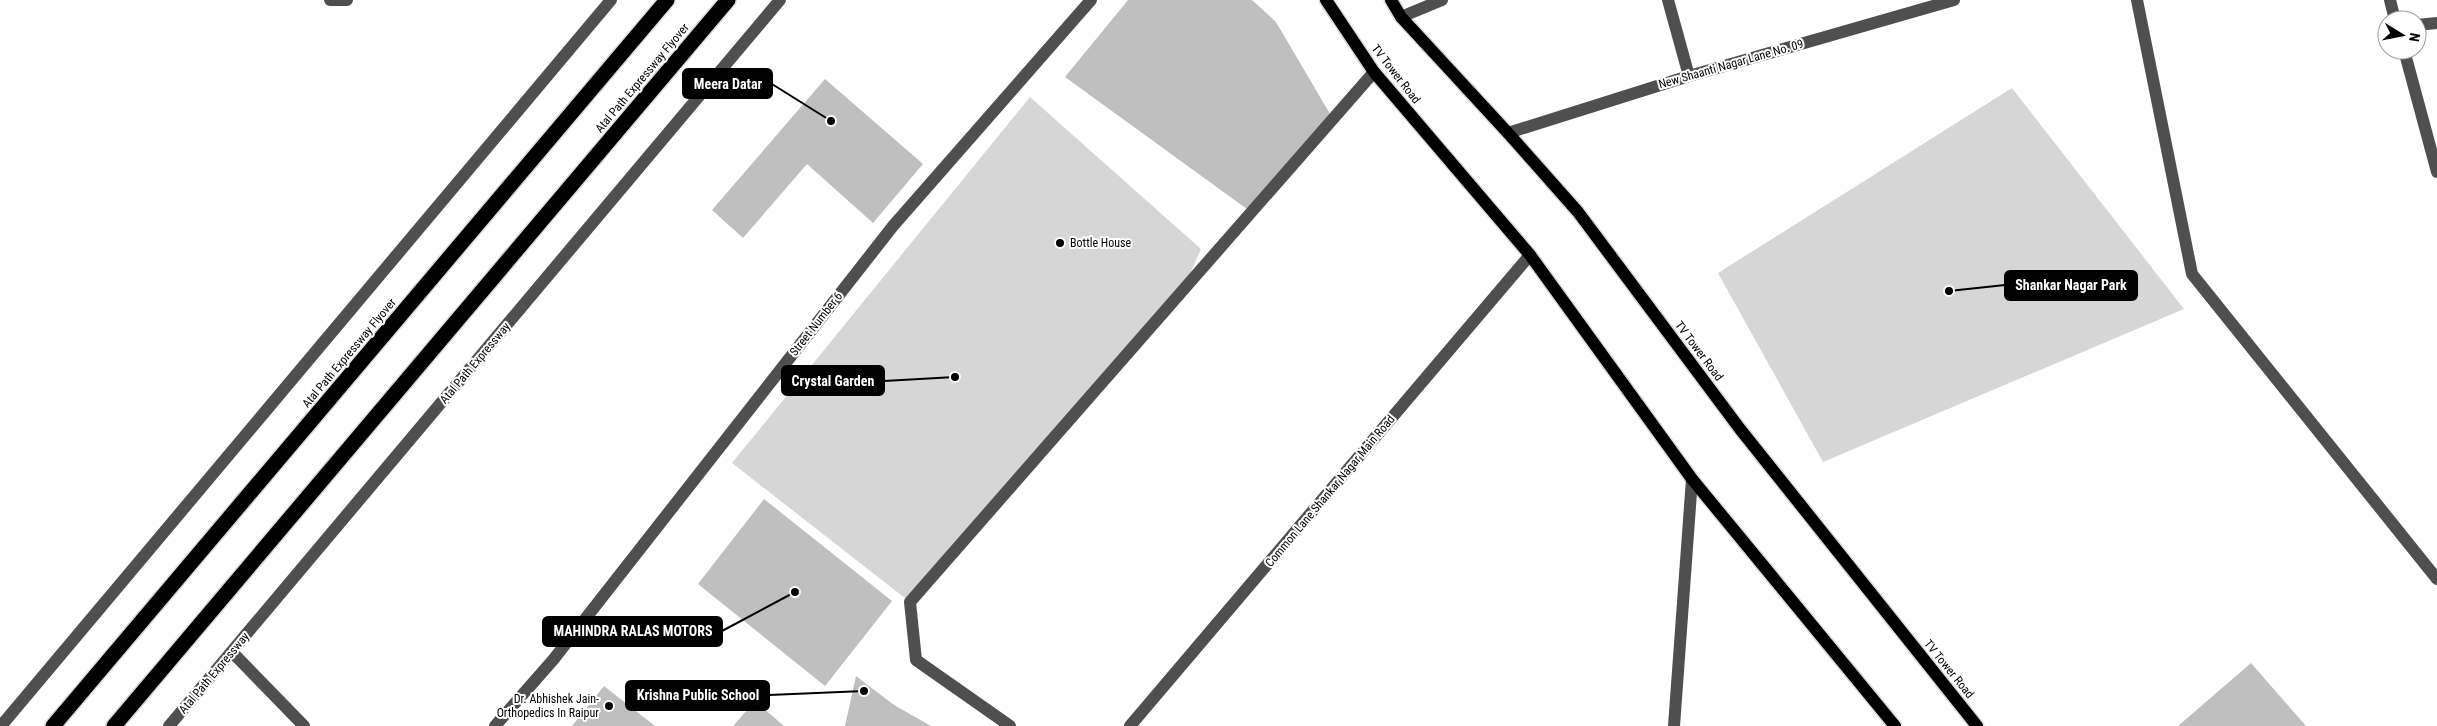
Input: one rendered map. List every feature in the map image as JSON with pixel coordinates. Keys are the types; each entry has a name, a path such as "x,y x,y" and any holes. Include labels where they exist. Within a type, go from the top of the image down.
{"highway":[{"name":"Atal Path Expressway Flyover","path":"53,726 667,0"},
{"name":"Atal Path Expressway Flyover","path":"114,726 728,0"}],"main road":[{"name":"TV Tower Road","path":"1326,0 1374,72 1530,256 1692,479 1896,726"},
{"name":"TV Tower Road","path":"1390,0 1401,17 1578,212 1740,429 1977,726"}],"street":[{"path":"330,0 347,0"},
{"path":"1,726 611,0"},
{"name":"Atal Path Expressway","path":"169,726 780,0"},
{"name":"Street Number 6","path":"495,726 553,660 893,226 1091,0"},
{"path":"1401,17 1442,0"},
{"path":"1668,0 1689,76"},
{"name":"New Shaanti Nagar Lane No. 09","path":"1508,133 1689,76 1954,0"},
{"path":"2136,0 2192,274 2437,579"},
{"path":"2407,60 2437,172"},
{"path":"1010,726 916,660 910,602 1374,72"},
{"name":"Common Lane Shankar Nagar Main Road","path":"1130,726 1530,256"},
{"path":"1674,726 1692,479"},
{"path":"232,652 304,726"}],"shaded area":[{"path":"2012,88 2184,309 1823,462 1718,273"},
{"path":"1030,97 1201,249 1183,290 910,602 732,463"}],"building":[{"path":"1128,0 1252,0 1276,22 1333,119 1251,212 1065,77"},
{"path":"825,79 923,164 873,223 807,164 743,238 712,210"},
{"path":"764,499 892,601 825,686 698,584"},
{"path":"2251,663 2306,726 2178,726"},
{"path":"856,676 894,705 931,726 845,726"},
{"name":"Dr. Abhishek Jain- Orthopedics In Raipur","path":"604,686 655,726 572,726"},
{"path":"755,701 784,726 733,726"}],"place":[{"name":"Meera Datar","path":"831,121"},
{"name":"Bottle House","path":"1060,243"},
{"name":"Shankar Nagar Park","path":"1949,291"},
{"name":"Crystal Garden","path":"955,377"},
{"name":"MAHINDRA RALAS MOTORS","path":"795,592"},
{"name":"Krishna Public School","path":"864,691"},
{"name":"Dr. Abhishek Jain- Orthopedics In Raipur","path":"609,706"}]}
